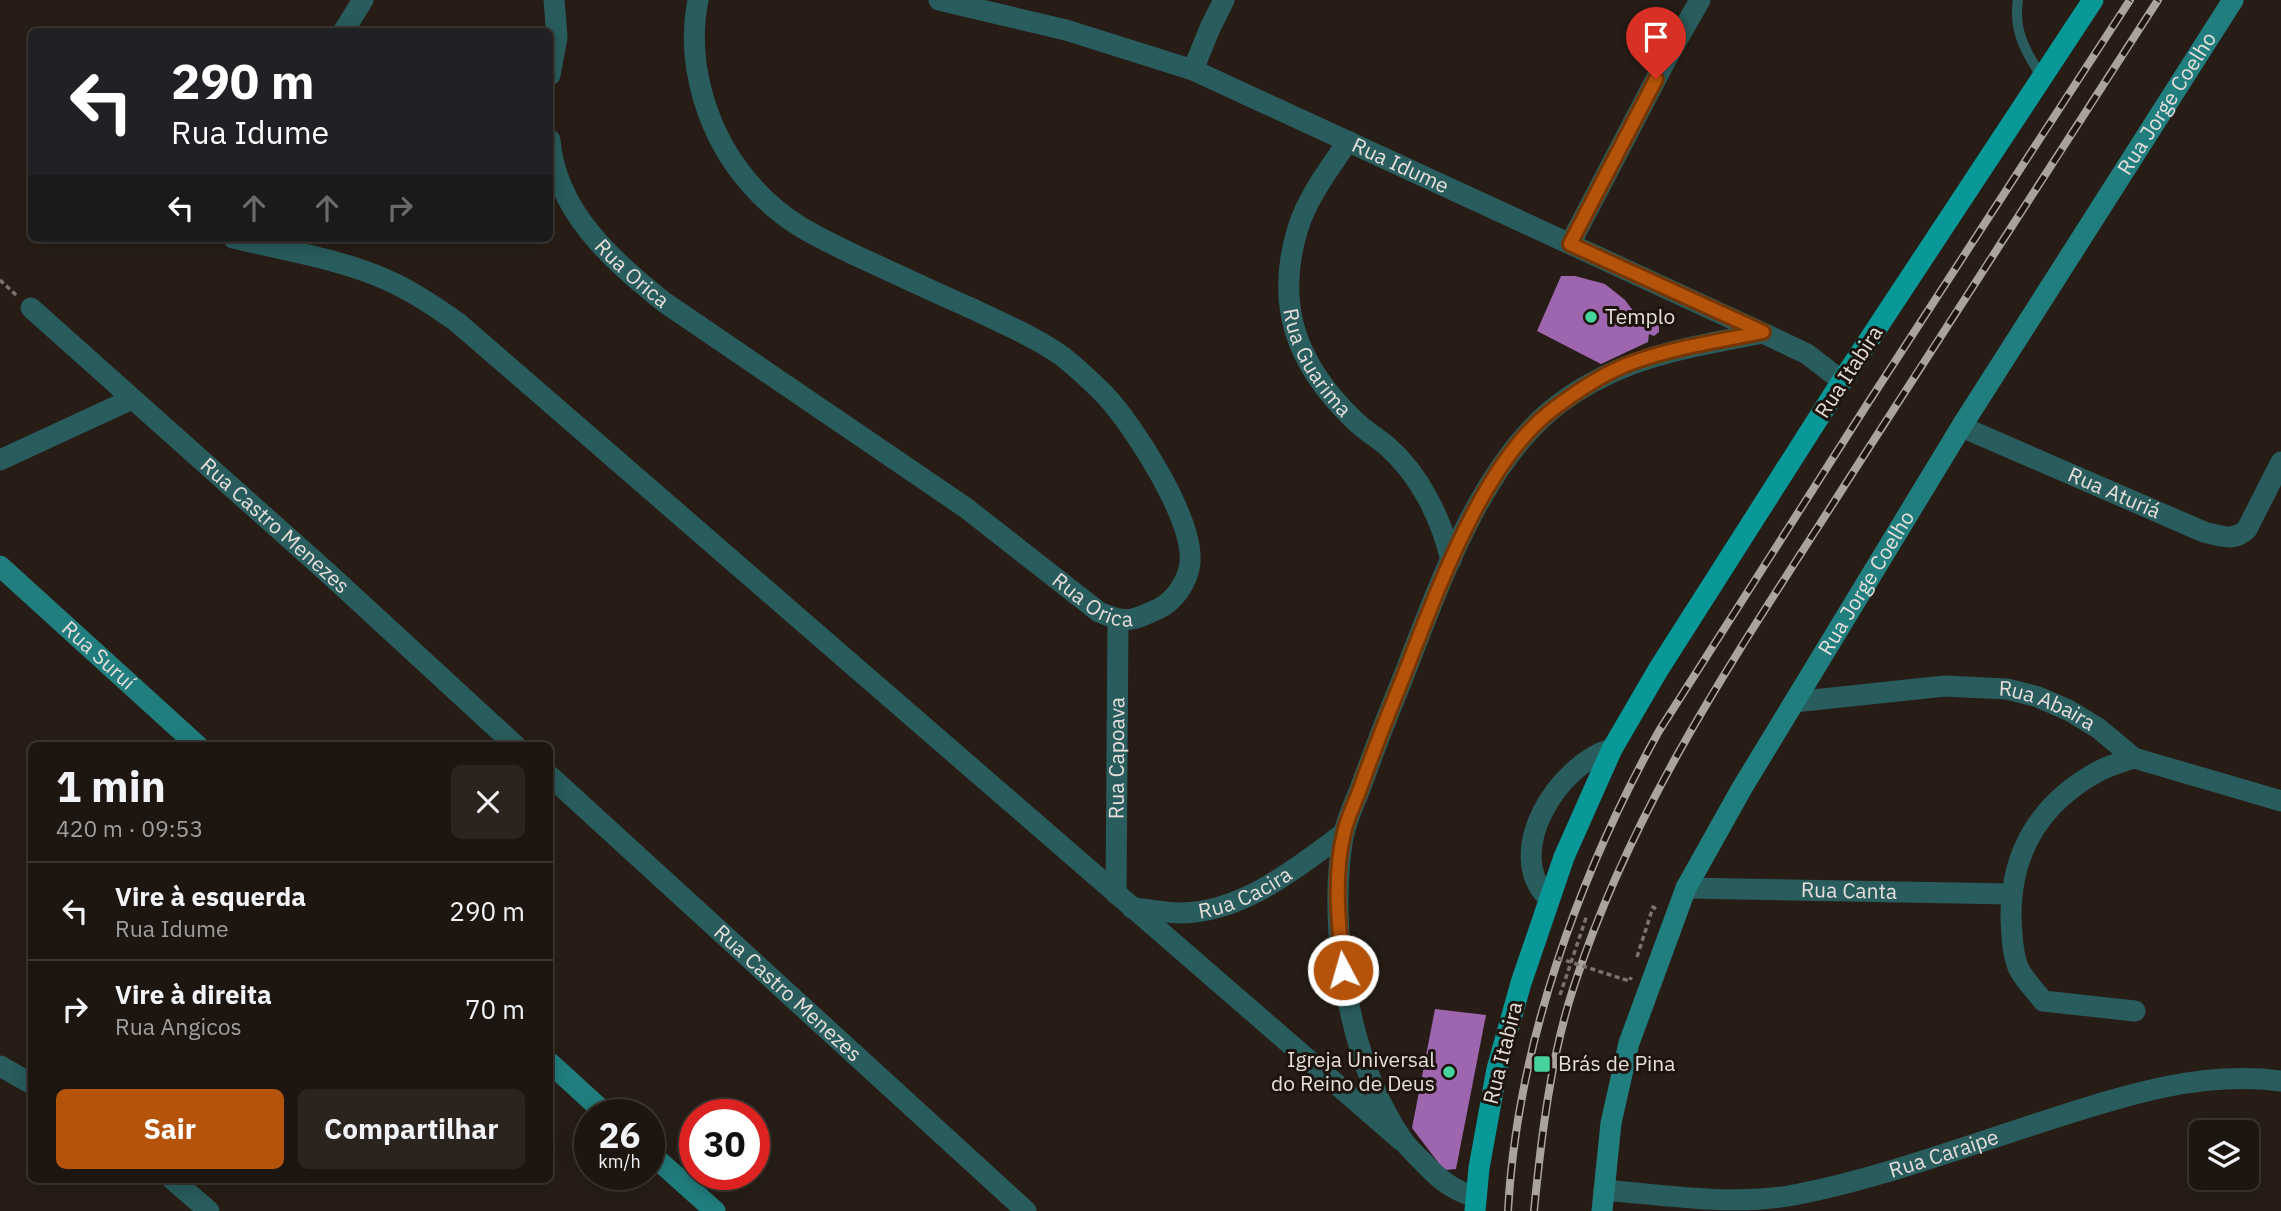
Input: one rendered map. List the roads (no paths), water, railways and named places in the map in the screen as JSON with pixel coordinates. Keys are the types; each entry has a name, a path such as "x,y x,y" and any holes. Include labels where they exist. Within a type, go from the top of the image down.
{"main road":[{"path":"2074,30 2077,0"},
{"name":"Rua Itabira","path":"1475,1204 1497,1069 1527,961 1587,802 1612,749 1657,670 1842,382 2094,0"}],"street":[{"path":"346,28 363,0"},
{"path":"553,59 557,37 554,0"},
{"name":"Rua Orica","path":"553,160 565,194 590,235 625,271 664,302 966,508 1099,612 1118,621 1139,618 1164,606 1183,587 1190,562 1185,530 1172,497 1138,439 1105,395 1061,356 1008,326 820,238 783,217 751,185 726,151 709,115 696,71 693,25 698,0"},
{"name":"Rua Idume","path":"939,0 977,3 1193,70 1763,332 1807,354 1842,382"},
{"path":"1193,70 1224,0"},
{"path":"1570,244 1700,0"},
{"name":"Rua Jorge Coelho","path":"1603,1200 1611,1123 1629,1043 1686,888 1742,788 1962,427 2233,0"},
{"name":"Rua Guarima","path":"1348,141 1319,185 1298,226 1289,271 1290,312 1302,353 1327,392 1356,422 1389,447 1414,477 1444,530 1451,560"},
{"path":"249,242 355,268 385,279 424,299 457,322 1402,1141 1441,1181 1475,1204"},
{"name":"Rua Castro Menezes","path":"31,308 328,573 512,742"},
{"path":"1402,1141 1370,1082 1346,993 1339,925 1338,870 1344,833 1384,725 1451,560 1486,491 1516,446 1559,405 1586,385 1633,362 1683,348 1763,332"},
{"path":"0,460 132,399"},
{"name":"Rua Aturiá","path":"1962,427 2225,538 2239,536 2247,529 2281,462"},
{"name":"Rua Suruí","path":"0,566 194,742"},
{"name":"Rua Capoava","path":"1118,621 1124,901"},
{"name":"Rua Abaira","path":"1794,702 1945,686 2007,689 2038,697 2067,710 2098,727 2134,758 2281,801"},
{"path":"1549,899 1538,885 1530,864 1535,834 1545,809 1555,791 1572,771 1600,752 1612,749"},
{"path":"2134,758 2101,770 2069,790 2040,817 2022,851 2011,894 2012,936 2019,969 2043,1001 2135,1012"},
{"name":"Rua Castro Menezes","path":"553,779 1026,1211"},
{"name":"Rua Cacira","path":"1124,901 1182,913 1220,906 1263,890 1344,833"},
{"name":"Rua Canta","path":"1686,888 2011,894"},
{"path":"0,1066 28,1082"},
{"path":"553,1066 589,1099"},
{"name":"Rua Caraipe","path":"1603,1200 1733,1200 1797,1195 1868,1177 2148,1090 2215,1079 2281,1081"},
{"path":"665,1166 715,1211"},
{"path":"176,1183 209,1211"}],"lane":[{"path":"2018,0 2016,14 2020,38 2042,78"}],"railway":[{"path":"1508,1211 1524,1086 1539,1024 1578,902 1630,786 1659,731 2130,0"},
{"path":"1534,1211 1548,1097 1559,1040 1574,986 1599,917 1660,786 1771,600 2158,0"}],"place":[{"name":"Templo","path":"1591,317"},
{"name":"Brás de Pina","path":"1542,1064"},
{"name":"Igreja Universal do Reino de Deus","path":"1449,1072"}]}
